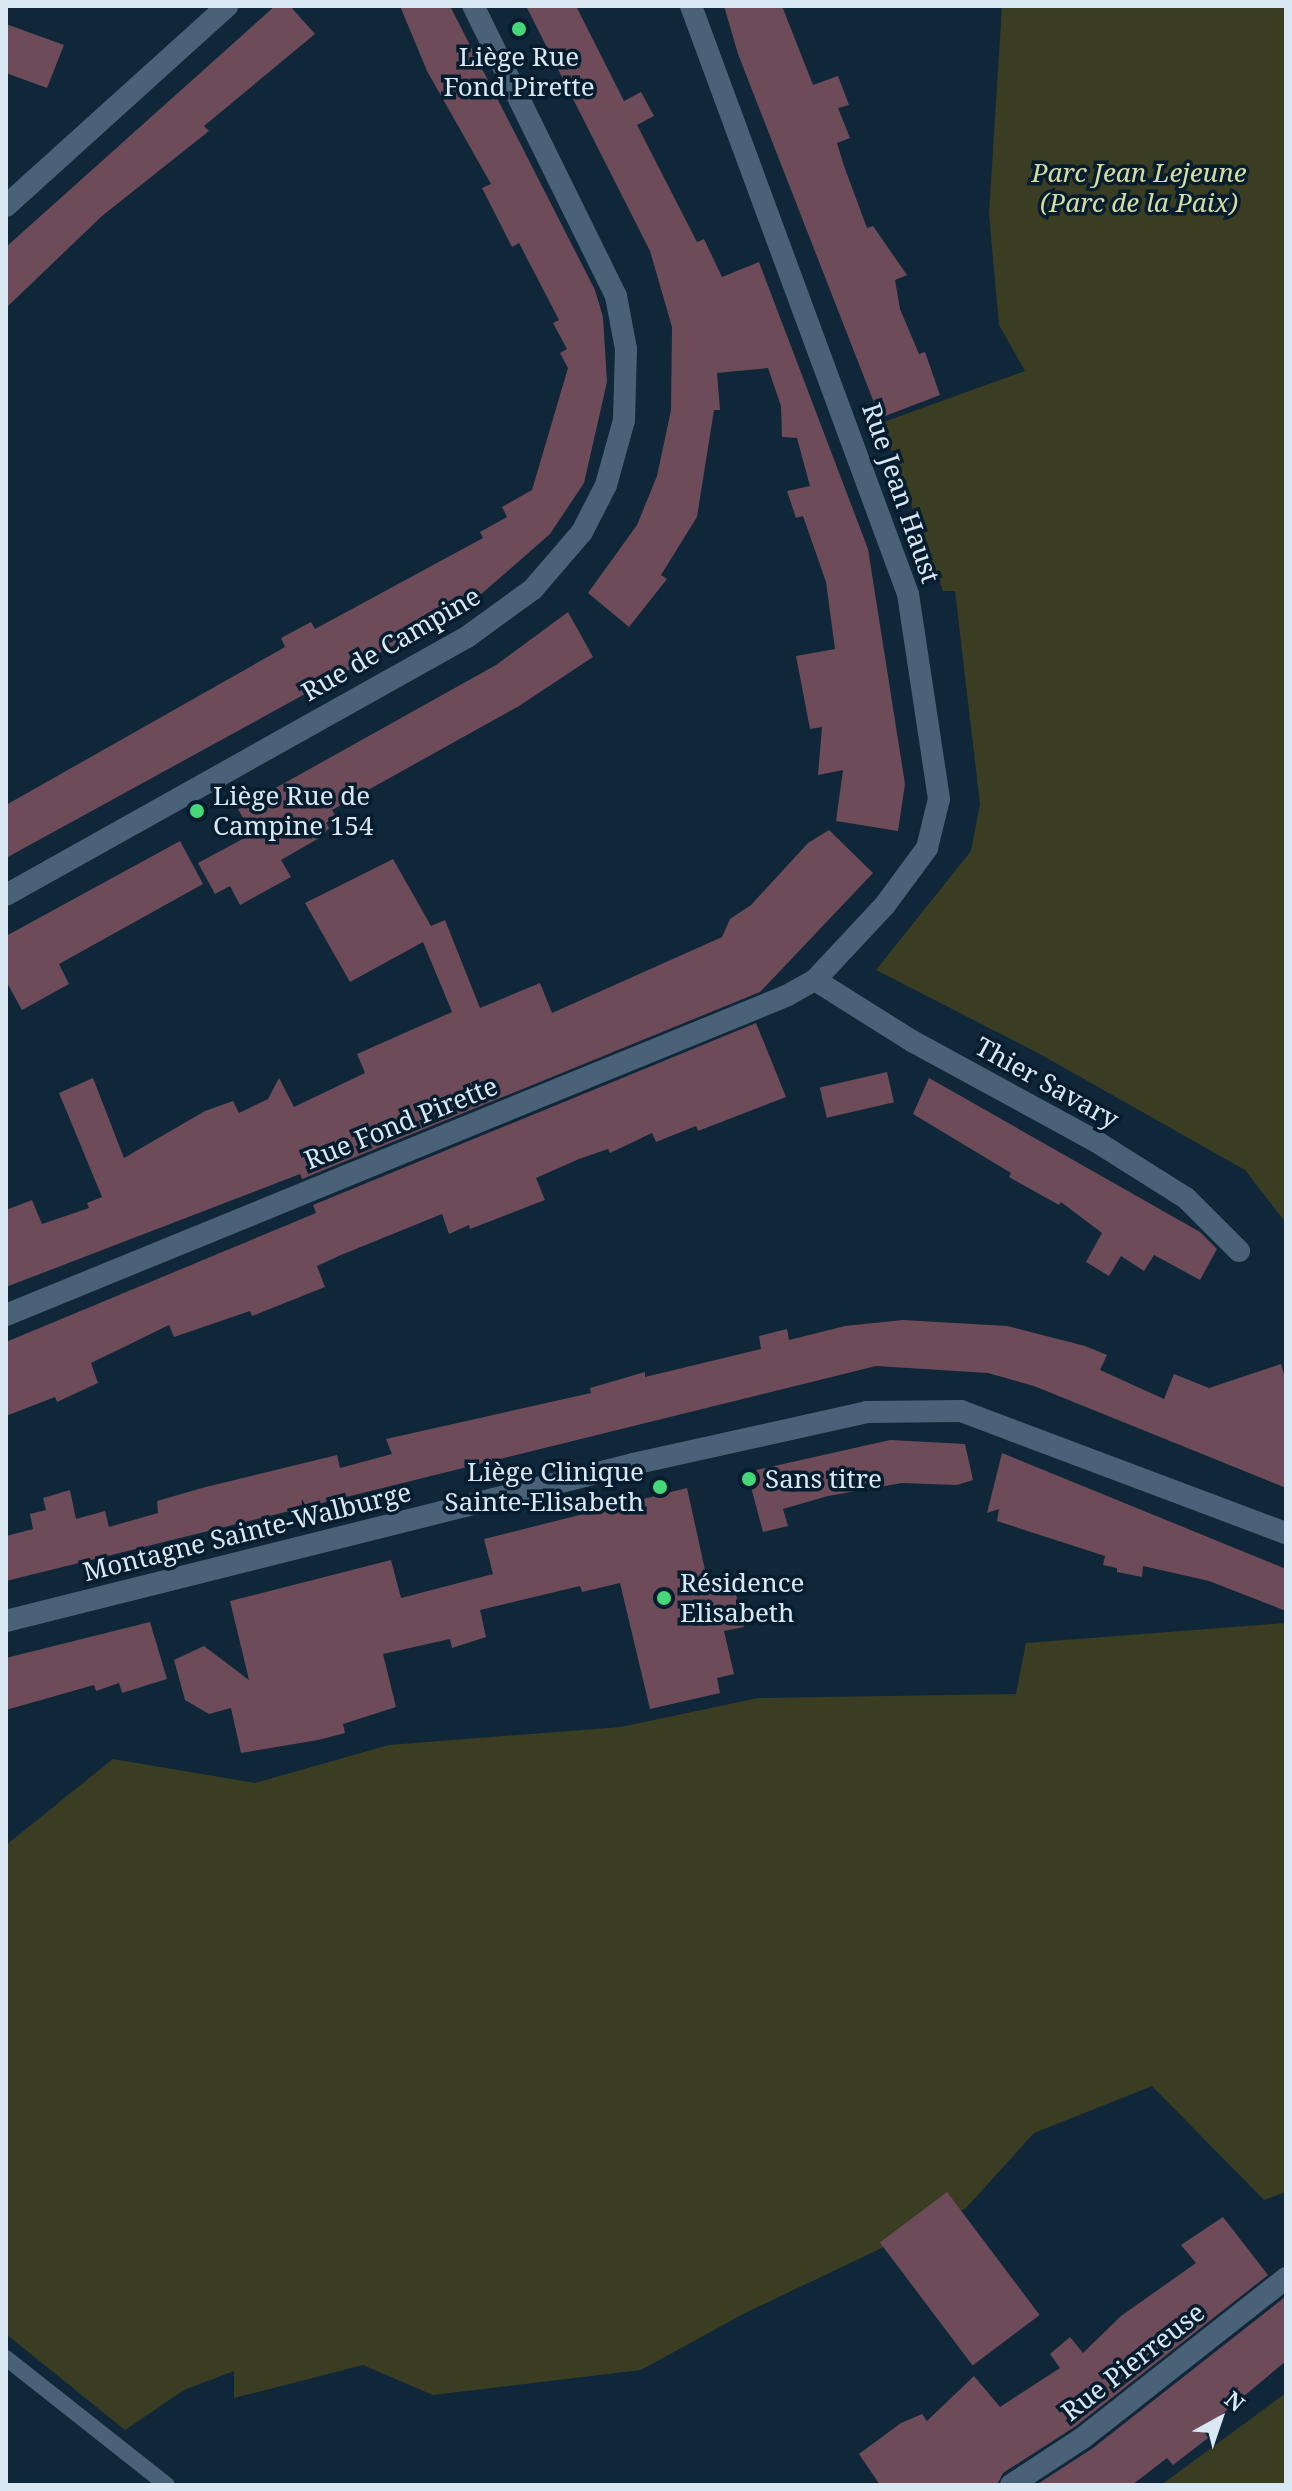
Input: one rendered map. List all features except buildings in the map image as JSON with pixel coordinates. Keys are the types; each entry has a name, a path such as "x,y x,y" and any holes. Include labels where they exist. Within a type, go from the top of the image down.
{"street":[{"path":"6,206 227,6"},
{"name":"Rue de Campine","path":"6,895 467,637 533,589 582,532 606,485 624,420 626,349 616,296 473,6"},
{"name":"Rue Jean Haust","path":"691,6 908,594 939,799 927,848 815,980"},
{"name":"Thier Savary","path":"815,980 912,1041 1097,1142 1186,1198 1239,1251"},
{"name":"Rue Fond Pirette","path":"6,1315 815,980"},
{"name":"Montagne Sainte-Walburge","path":"6,1621 647,1461 867,1412 961,1411 1286,1533"},
{"name":"Rue Pierreuse","path":"1011,2485 1084,2437 1286,2278"}],"lane":[{"path":"6,2358 167,2485"}],"green space":[{"name":"Parc Jean Lejeune (Parc de la Paix)","path":"1002,6 1286,6 1286,1223 1245,1170 1038,1053 876,970 971,851 980,804 955,591 943,591 881,423 1025,371 999,325 989,214"},
{"path":"1286,1623 1286,2192 1264,2200 1152,2086 1034,2133 966,2208 745,2313 641,2370 433,2395 363,2365 234,2398 234,2371 184,2390 125,2430 6,2334 6,1845 113,1759 255,1783 389,1745 621,1727 758,1698 1016,1694 1026,1643"},
{"path":"1286,2393 1286,2485 1161,2485 1279,2398"}],"place":[{"name":"Liège Rue Fond Pirette","path":"519,29"},
{"name":"Liège Rue de Campine 154","path":"197,811"},
{"name":"Sans titre","path":"749,1479"},
{"name":"Liège Clinique Sainte-Elisabeth","path":"660,1487"},
{"name":"Résidence Elisabeth","path":"664,1598"}]}
